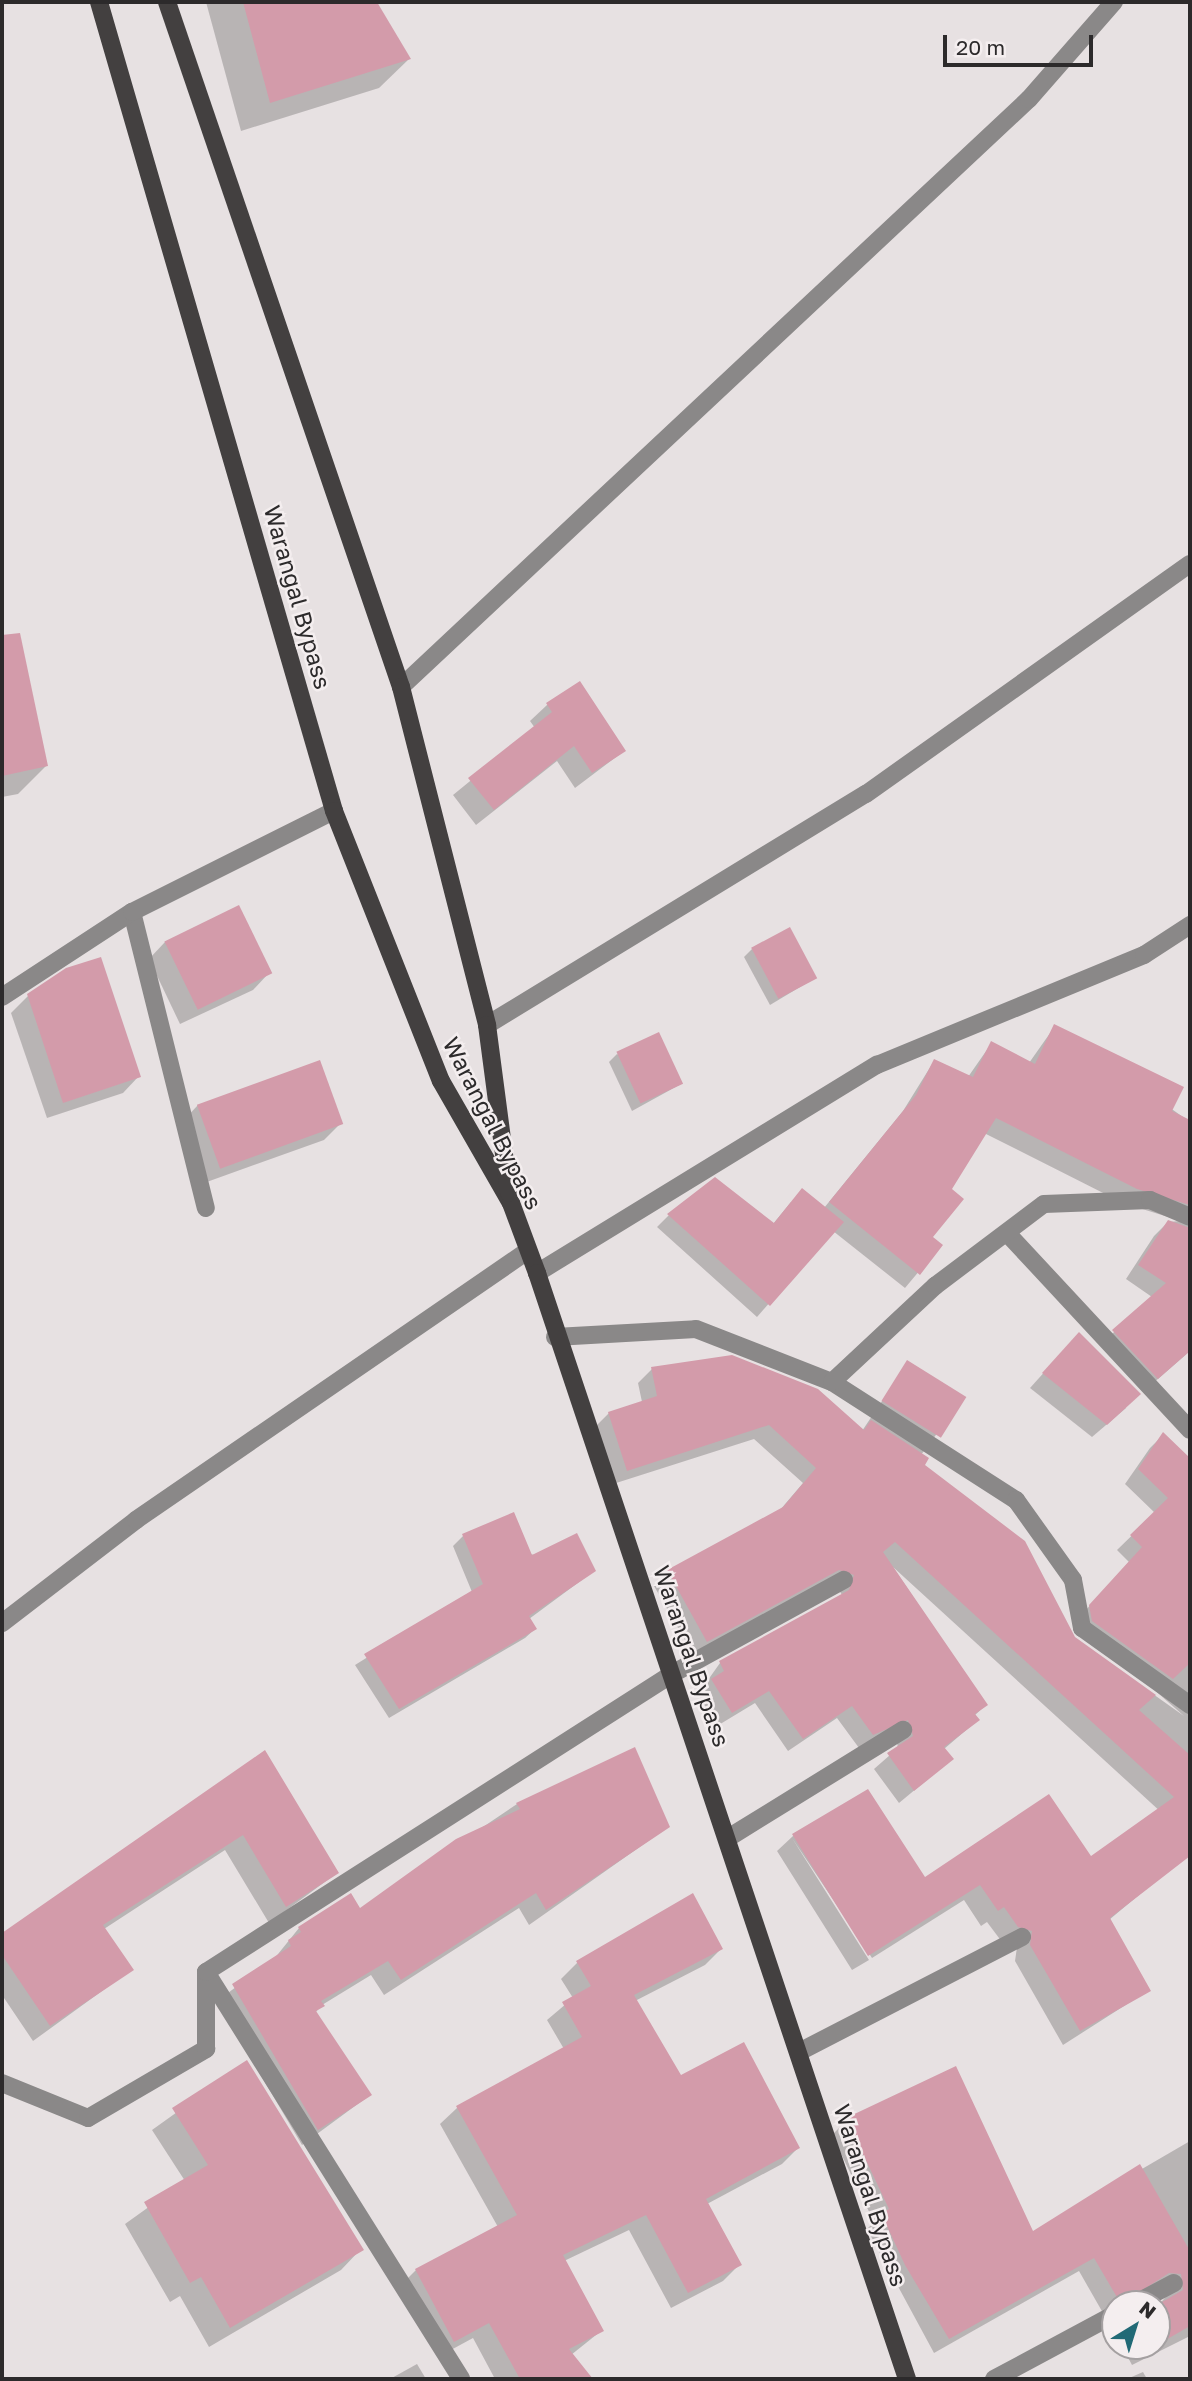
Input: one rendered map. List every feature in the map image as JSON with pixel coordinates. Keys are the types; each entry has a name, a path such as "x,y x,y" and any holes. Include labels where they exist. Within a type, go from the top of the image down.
{"main road":[{"name":"Warangal Bypass","path":"99,2 334,811 441,1080 511,1203 537,1273 555,1337 728,1838 907,2379"},
{"path":"167,2 401,687 488,1025 511,1203"}],"street":[{"path":"401,687 1029,99 1114,2"},
{"path":"488,1025 866,794 1190,564"},
{"path":"2,996 132,912 334,811"},
{"path":"132,912 206,1208"},
{"path":"537,1273 877,1065 1144,955 1190,925"},
{"path":"832,1382 935,1286 1045,1204 1150,1200 1190,1217"},
{"path":"1007,1233 1190,1430"},
{"path":"2,1623 136,1520 528,1251"},
{"path":"555,1337 696,1329 832,1382 1016,1500 1073,1580 1082,1629 1190,1705"},
{"path":"206,1972 672,1674 844,1580"},
{"path":"728,1838 903,1730"},
{"path":"799,2052 1022,1937"},
{"path":"2,2083 88,2118 206,2049 206,1972"},
{"path":"206,1972 461,2379"},
{"path":"1161,2290 1174,2283"},
{"path":"994,2379 1101,2322"}],"building":[{"path":"243,2 377,2 411,59 270,103"},
{"path":"20,633 48,766 2,776 2,635"},
{"path":"580,681 626,751 592,773 574,746 494,810 468,778 552,712 546,703"},
{"path":"239,905 272,973 198,1010 164,941"},
{"path":"790,927 817,978 778,999 751,948"},
{"path":"101,957 141,1077 63,1103 27,994 66,968"},
{"path":"1054,1024 1184,1087 1172,1111 1190,1120 1190,1205 1137,1189 996,1118 952,1189 964,1199 933,1237 943,1245 920,1275 829,1202 916,1095 934,1059 973,1077 991,1041 1035,1064"},
{"path":"659,1032 683,1084 640,1104 616,1052"},
{"path":"320,1060 343,1124 220,1169 197,1105"},
{"path":"715,1177 774,1223 802,1188 844,1222 770,1306 667,1214"},
{"path":"1168,1220 1190,1228 1190,1351 1158,1379 1112,1330 1166,1283 1138,1265"},
{"path":"1079,1332 1141,1394 1107,1425 1042,1373"},
{"path":"732,1355 818,1389 864,1430 871,1420 929,1458 925,1465 1025,1541 1075,1637 1156,1695 1139,1710 1190,1755 1190,1856 1110,1918 1151,1991 1080,2031 1030,1945 1032,1931 1018,1927 1004,1907 998,1911 980,1885 868,1956 792,1834 868,1789 925,1877 1049,1794 1091,1856 1174,1797 895,1542 883,1552 988,1705 975,1714 980,1720 944,1747 954,1759 914,1791 887,1753 913,1736 908,1720 873,1735 852,1706 803,1739 769,1691 732,1713 711,1679 724,1671 719,1661 849,1590 854,1575 839,1570 707,1642 667,1570 783,1507 816,1468 769,1425 627,1471 608,1412 657,1396 651,1367"},
{"path":"907,1360 966,1397 941,1438 882,1401"},
{"path":"1163,1432 1190,1458 1190,1663 1173,1679 1092,1621 1089,1605 1142,1547 1130,1535 1168,1498 1138,1469"},
{"path":"514,1512 532,1555 577,1533 596,1571 529,1616 537,1629 399,1709 364,1654 483,1584 462,1534"},
{"path":"635,1747 670,1827 546,1910 536,1893 401,1980 388,1961 321,2001 325,2006 316,2011 372,2095 318,2130 232,1984 291,1946 288,1940 301,1932 298,1927 351,1893 360,1908 456,1839 520,1809 516,1803"},
{"path":"265,1750 339,1873 286,1907 243,1835 103,1925 134,1970 50,2026 2,1955 2,1933"},
{"path":"693,1893 723,1949 634,1995 681,2075 744,2042 800,2148 706,2199 742,2265 688,2293 646,2215 563,2255 604,2331 569,2349 593,2379 520,2379 489,2323 454,2342 415,2269 517,2215 456,2106 582,2037 562,2002 591,1986 576,1961"},
{"path":"247,2060 364,2250 230,2328 201,2277 190,2283 144,2202 208,2165 172,2108"},
{"path":"956,2066 1033,2231 1140,2164 1190,2251 1190,2326 1171,2337 1171,2297 1183,2290 1181,2274 1169,2273 1143,2290 1113,2290 1094,2258 949,2339 905,2265 881,2213 889,2209 846,2118"}]}
